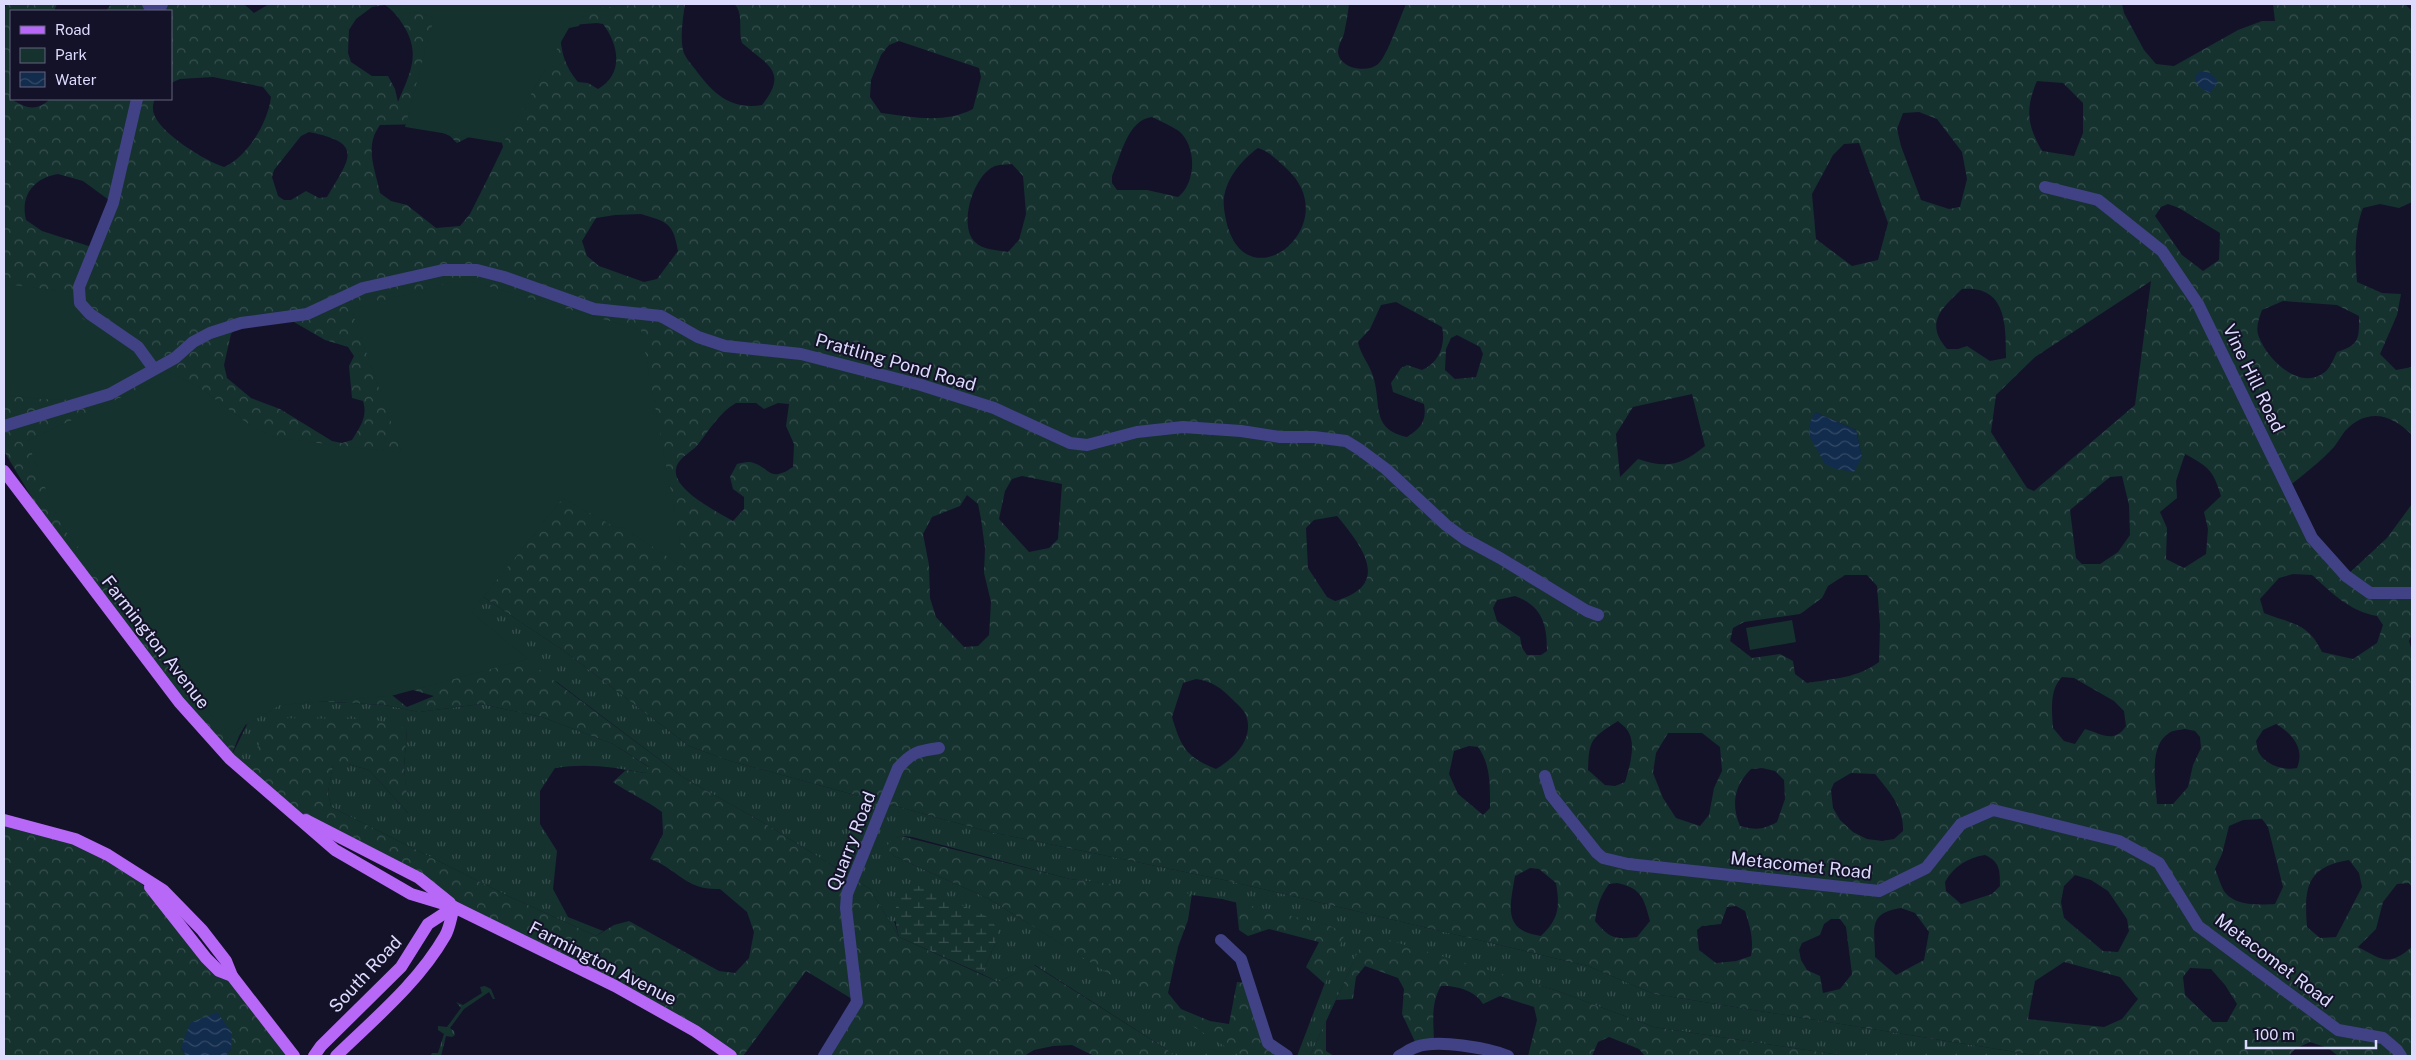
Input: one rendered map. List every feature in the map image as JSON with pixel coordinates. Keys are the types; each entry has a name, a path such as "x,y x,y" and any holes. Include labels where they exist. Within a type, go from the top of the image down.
{"main road":[{"name":"Farmington Avenue","path":"4,471 179,702 208,736 249,776 299,817 335,850 411,894 454,907 616,986 696,1032 732,1056"},
{"name":"Farmington Avenue","path":"299,817 420,878 454,907"},
{"path":"4,820 75,839 108,855 144,880 163,890 202,930 226,961 232,976 294,1056"},
{"name":"South Road","path":"314,1056 321,1046 400,967 428,924 454,907"},
{"name":"South Road","path":"336,1056 401,992 426,964 446,934 454,907"}],"street":[{"path":"137,100 113,203 79,286 80,303 90,314 138,347 154,369"},
{"name":"Vine Hill Road","path":"2045,187 2098,200 2162,251 2198,304 2312,538 2346,576 2370,593 2412,593"},
{"name":"Prattling Pond Road","path":"4,426 19,419 94,400 126,386 175,358 193,342 210,333 241,323 307,314 363,288 455,269 477,270 504,277 594,309 661,316 698,337 725,346 800,354 914,383 994,408 1070,443 1087,445 1137,432 1183,427 1240,431 1280,437 1314,437 1346,441 1359,448 1386,469 1446,526 1587,611 1598,615"},
{"name":"Quarry Road","path":"824,1056 857,1002 846,908 850,885 898,768 909,755 920,750 939,748"},
{"name":"Metacomet Road","path":"1545,776 1551,795 1597,853 1603,858 1628,864 1879,891 1926,868 1961,824 1993,810 2119,842 2159,863 2198,926 2338,1030 2383,1038 2401,1056"},
{"path":"1222,940 1241,959 1268,1043 1287,1056"},
{"path":"1399,1056 1417,1046 1434,1044 1465,1046 1508,1056"}],"green space":[{"path":"7,4 57,4 54,10 10,10 10,100 35,107 49,100 155,100 154,114 174,138 195,153 224,167 241,156 255,138 266,118 271,97 263,87 213,77 180,79 172,83 172,10 107,10 111,4 244,4 254,13 269,4 685,4 682,38 686,57 715,92 731,102 750,106 762,105 774,84 774,76 766,63 742,43 739,12 734,4 1349,4 1344,34 1338,52 1343,62 1349,66 1362,69 1379,63 1390,44 1406,4 2122,4 2124,13 2144,50 2156,64 2174,66 2238,30 2262,21 2275,21 2273,4 2405,4 2412,11 2412,202 2399,208 2380,204 2363,208 2358,226 2356,254 2357,282 2382,293 2401,294 2397,315 2380,354 2396,370 2412,367 2412,435 2388,418 2371,416 2362,419 2353,423 2323,458 2287,488 2312,538 2346,576 2387,538 2412,504 2412,634 2409,641 2412,651 2412,887 2409,883 2397,884 2383,902 2376,929 2358,947 2380,958 2391,959 2412,947 2412,1056 2338,1056 2328,1048 2310,1042 2295,1049 2289,1056 2041,1056 1654,994 1588,966 1224,880 990,832 727,760 689,746 564,651 431,562 432,589 684,778 764,823 870,889 899,937 998,982 1034,965 1177,1056 1094,1056 1072,1045 1034,1050 1024,1056 824,1056 857,1002 806,971 743,1056 731,1056 695,1031 454,907 419,878 299,817 244,772 273,718 373,719 407,729 404,768 409,814 369,770 348,764 333,765 328,792 331,807 508,896 596,936 614,925 629,921 719,971 735,973 749,958 754,932 747,912 720,889 690,883 669,868 650,859 663,834 662,812 613,782 626,770 645,773 649,767 613,744 542,717 481,704 419,712 385,705 261,698 239,736 230,759 63,550 4,451 4,9","holes":["385,5 399,18 410,38 413,57 412,65 398,102 395,89 388,76 372,76 351,62 348,53 349,30 356,19 372,7","603,24 613,41 616,59 612,75 606,83 598,89 588,83 578,82 567,65 560,35 571,25","899,41 979,68 981,77 973,109 951,117 928,118 881,113 870,97 871,80 881,55 889,45","2037,81 2063,83 2083,103 2083,133 2074,156 2042,151 2033,133 2029,109","1919,112 1937,119 1962,152 1967,179 1960,207 1949,209 1921,200 1901,146 1897,129 1903,113","1152,117 1180,132 1186,139 1192,156 1191,174 1184,191 1178,197 1147,190 1117,190 1112,183 1112,176 1131,132 1136,125","423,124 450,136 457,143 477,133 501,139 503,147 470,214 460,226 436,228 407,205 391,201 380,193 372,150 375,133 380,125","309,132 327,136 339,141 345,147 348,154 346,162 327,197 319,198 306,191 291,200 284,200 278,196 272,177 274,170 301,136","1859,143 1888,223 1878,260 1852,266 1816,239 1812,194 1833,155 1844,144","1258,148 1270,154 1286,168 1302,191 1305,214 1298,235 1284,250 1266,257 1248,255 1233,239 1224,208 1224,199 1229,182 1239,166","1012,164 1023,176 1026,214 1019,240 1008,252 982,247 970,235 968,225 970,202 979,181 986,172 993,167","58,174 83,181 113,203 95,248 42,231 26,220 25,203 31,189 42,179","2168,204 2179,208 2220,233 2219,260 2203,271 2182,255 2155,216 2161,207","641,214 663,222 674,234 678,251 657,279 644,282 599,266 587,256 582,241 596,218 615,215","2151,281 2135,405 2034,491 2027,488 1991,432 1996,395 2035,357","1962,289 1977,290 1988,294 1996,301 2001,310 2004,321 2006,358 1990,361 1967,346 1958,349 1947,349 1940,340 1937,331 1938,316 1942,309","2283,301 2337,305 2359,316 2357,340 2350,347 2337,352 2325,372 2315,377 2295,376 2277,363 2263,346 2257,330 2262,310","1396,302 1442,327 1442,347 1433,363 1422,370 1407,365 1401,368 1391,383 1393,392 1424,404 1425,415 1422,424 1407,437 1395,433 1382,422 1376,386 1358,342 1370,329 1381,305","280,319 294,322 325,340 348,347 354,356 349,366 352,398 363,401 364,417 352,440 342,443 332,441 280,409 251,398 227,378 224,365 231,334 241,323","1457,335 1480,347 1483,354 1476,377 1455,379 1445,370 1446,349 1451,338","1692,394 1705,446 1689,457 1674,463 1657,464 1638,459 1620,477 1616,434 1633,407","736,403 756,403 764,409 778,403 789,404 786,426 794,444 793,467 784,472 773,474 761,466 749,462 737,464 730,477 733,489 744,497 744,509 733,521 697,500 688,492 681,485 676,469 680,461 696,446 720,416","1815,412 1856,430 1862,457","2185,454 2200,462 2209,470 2221,496 2204,512 2208,529 2206,554 2184,568 2166,559 2167,528 2160,512 2177,498 2176,481","1022,476 1062,484 1058,539 1049,548 1029,552 999,519 1005,491 1012,479","2122,476 2129,505 2130,535 2118,552 2100,564 2082,564 2076,558 2070,510 2110,477","967,495 978,504 985,548 984,573 991,602 989,635 978,646 964,647 936,617 930,598 929,565 923,534 932,517 960,506","1337,516 1363,552 1368,575 1363,585 1353,594 1335,601 1327,597 1308,568 1306,528 1314,520","2293,574 2312,575 2349,606 2377,616 2383,625 2377,643 2353,659 2322,652 2317,642 2305,629 2264,613 2260,599 2279,578","1845,575 1867,575 1877,586 1880,625 1879,662 1854,675 1807,683 1795,674 1793,661 1780,654 1752,658 1730,641 1733,628 1744,622 1800,614 1822,598 1828,586","1515,596 1524,600 1537,611 1544,624 1547,651 1541,655 1527,655 1522,648 1520,637 1497,621 1493,608 1497,600","2062,677 2074,678 2114,701 2124,711 2126,726 2117,735 2112,736 2102,735 2085,729 2075,744 2064,741 2053,728 2053,694","370,678 434,696 407,707","1196,679 1212,683 1224,692 1245,713 1248,722 1248,730 1242,746 1230,759 1216,769 1191,755 1178,736 1172,717 1183,683","1618,721 1627,729 1631,738 1632,751 1625,782 1615,786 1605,785 1588,770 1589,751 1597,736","2276,724 2288,732 2296,743 2299,755 2297,768 2287,769 2266,761 2258,752 2256,741 2263,730","2185,729 2195,731 2200,737 2201,748 2193,765 2188,787 2173,804 2157,804 2155,766 2158,747 2162,739 2169,733","1668,733 1702,733 1720,747 1722,771 1714,788 1709,815 1700,826 1676,818 1663,798 1653,773 1656,753","1469,746 1478,747 1488,769 1490,808 1483,815 1458,794 1449,774 1454,751","1762,768 1775,771 1784,780 1785,799 1777,822 1759,829 1740,826 1735,803 1741,782 1751,769","1851,773 1875,774 1898,807 1903,823 1903,831 1894,839 1882,841 1867,839 1853,832 1840,820 1833,808 1831,790 1834,783","2262,819 2268,827 2283,887 2275,904 2247,904 2228,896 2221,885 2215,869 2222,854 2229,826 2243,820","1985,855 1994,861 2000,875 2000,886 1992,894 1961,904 1946,891 1945,882 1957,867 1967,861","2349,860 2359,873 2362,887 2336,937 2320,938 2307,927 2306,901 2311,882 2316,874 2324,868","1530,868 1539,869 1556,883 1557,912 1555,918 1541,936 1520,929 1514,923 1511,907 1515,876","2075,875 2091,880 2108,891 2127,919 2129,931 2118,952 2103,951 2064,918 2061,902 2064,886","1617,883 1632,888 1641,896 1650,921 1637,937 1618,938 1604,931 1595,921 1598,906 1609,884","1736,906 1745,911 1751,933 1751,956 1736,961 1716,963 1699,950 1697,930 1702,926 1721,924 1727,907","1901,908 1915,913 1929,932 1924,960 1896,975 1875,957 1875,924 1878,918 1890,910","1831,919 1840,919 1846,927 1852,974 1840,989 1823,993 1820,976 1807,970 1801,960 1799,950 1802,943 1820,935 1824,924","2064,962 2120,977 2138,999 2122,1019 2104,1027 2028,1019 2035,981","2190,968 2211,969 2225,985 2237,1004 2227,1022 2213,1022 2185,995 2183,977"]},
{"path":"401,4 647,4 586,9 579,26 569,28 503,143 405,127 434,18 400,7"},
{"path":"463,279 641,330 685,568 624,528 615,527 563,498 471,612 528,659 391,696 280,705 230,734 183,685 67,533 54,510 27,441 152,383 167,370 203,390 251,426 275,438 402,453 351,309"},
{"path":"4,284 69,292 80,317 125,347 141,374 83,400 39,399 4,395"},
{"path":"134,521 431,562 564,651 689,746 727,760 990,832 1224,880 1588,966 1654,994 2041,1056 1847,1056 1654,1027 1555,990 1365,937 1310,1056 1297,1056 1344,933 1327,925 1222,899 1070,879 912,837 904,836 897,838 886,848 894,856 989,899 1243,1056 1177,1056 1035,965 998,982 982,974 995,944 894,921 899,937 870,889 764,823 684,778 557,682"},
{"path":"1792,620 1796,642 1750,650 1746,628"},
{"path":"260,698 385,705 419,712 481,704 542,717 613,744 650,768 645,773 600,766 555,768 540,791 540,824 557,851 553,889 568,917 603,931 596,936 508,896 331,807 328,792 333,764 348,764 369,770 408,813 404,768 407,729 244,772 230,759"},
{"path":"4,820 40,828 124,866 232,976 294,1056 226,1056 231,1049 181,1048 186,1056 4,1056"},
{"path":"901,836 1070,879 1192,894 1188,920 1178,947 1168,993 1181,1009 1210,1021 1229,1024 1237,982 1249,983 1268,1043 1287,1056 1243,1056 1234,1052 989,899 894,856 885,848 893,839"},
{"path":"914,884 986,916 998,929 995,944 982,974 899,937 895,916 897,904 905,885"},
{"path":"1236,902 1328,925 1345,933 1325,984 1306,967 1319,942 1269,929 1248,936 1239,930"},
{"path":"1365,936 1375,936 1555,990 1654,1027 1847,1056 1645,1056 1639,1049 1609,1037 1598,1042 1592,1056 1528,1056 1537,1020 1534,1007 1500,996 1483,1004 1471,992 1447,986 1441,986 1435,1000 1433,1014 1434,1044 1417,1046 1402,1014 1404,989 1398,978 1365,966 1356,977 1353,999 1336,1000"},
{"path":"485,986 491,989 495,999 493,999 489,992 464,1009 450,1028 454,1031 455,1035 452,1037 446,1036 441,1056 431,1055 432,1053 438,1053 444,1034 438,1030 438,1026 447,1027 461,1008 456,1002 463,1005 482,993 480,987"},
{"path":"1326,1021 1326,1051 1334,1056 1310,1056"}],"water":[{"path":"2200,71 2211,73 2218,82 2210,93 2196,82 2195,76"},
{"path":"1815,412 1856,430 1862,457 1854,472 1836,469 1825,464 1810,437 1809,425"},
{"path":"217,1012 232,1033 231,1049 226,1056 186,1056 181,1048 190,1023"}]}
